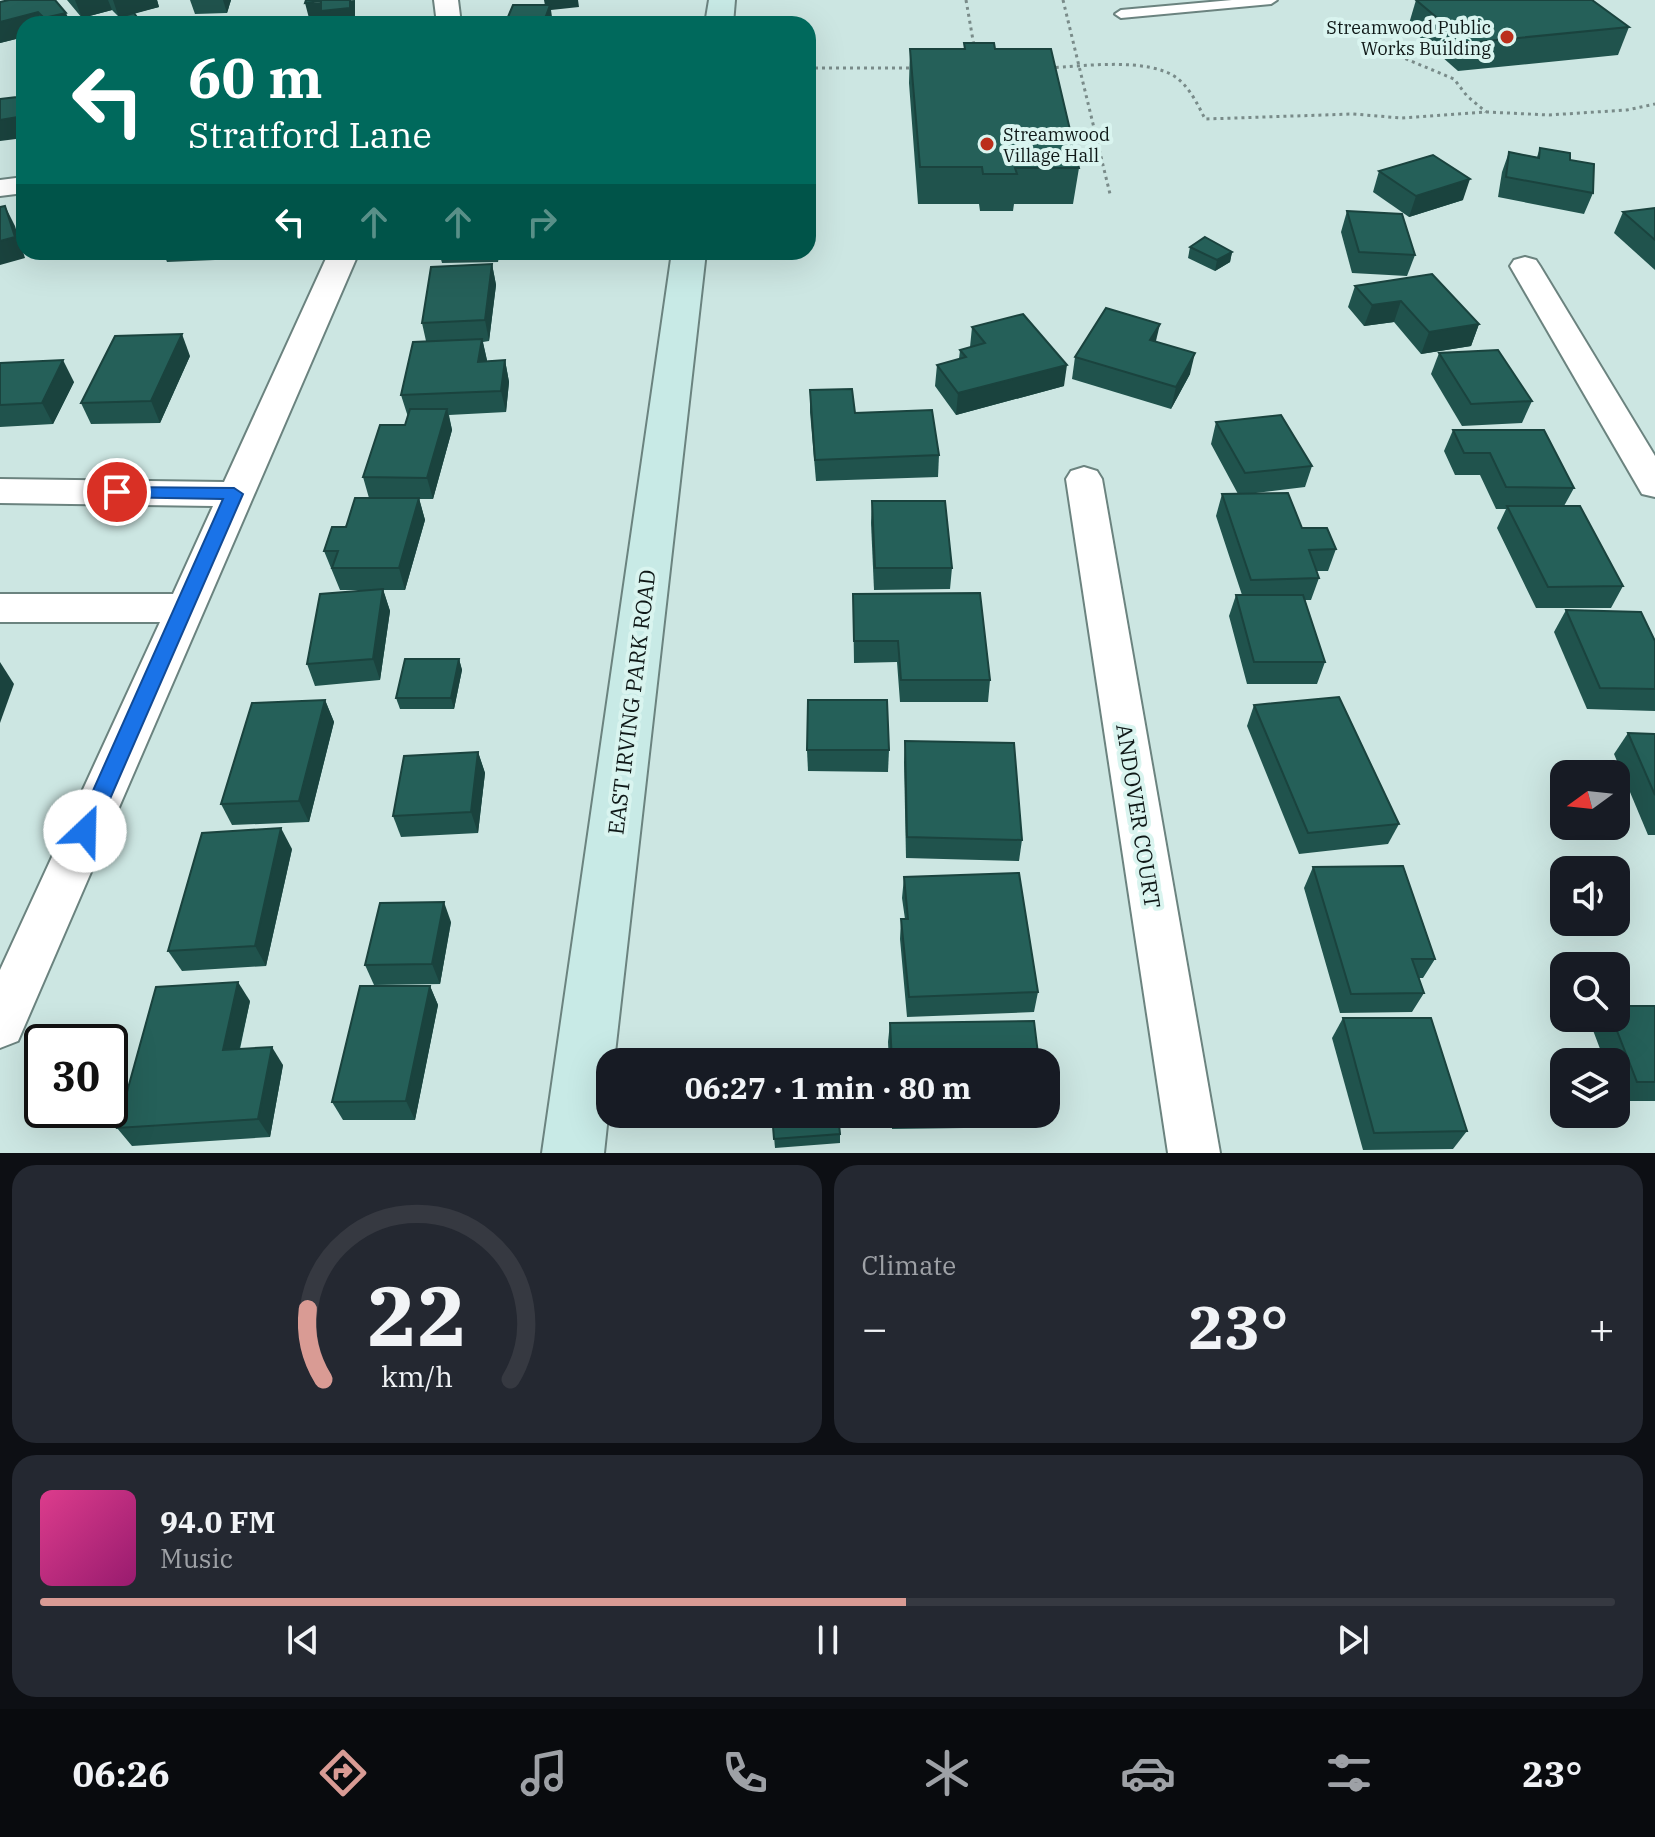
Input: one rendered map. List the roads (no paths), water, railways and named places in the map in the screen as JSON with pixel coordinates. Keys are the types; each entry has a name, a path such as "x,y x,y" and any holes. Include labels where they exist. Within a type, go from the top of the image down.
{"main road":[{"name":"EAST IRVING PARK ROAD","path":"573,1153 688,260"}],"street":[{"path":"0,1025 340,260"},
{"path":"1525,266 1655,485"},
{"name":"ANDOVER COURT","path":"1084,479 1194,1153"},
{"path":"0,491 234,494"},
{"path":"0,608 183,608"}],"lane":[{"path":"1121,14 1271,0"}],"place":[{"name":"Streamwood Public Works Building","path":"1507,37"},
{"name":"Streamwood Village Hall","path":"987,144"}]}
